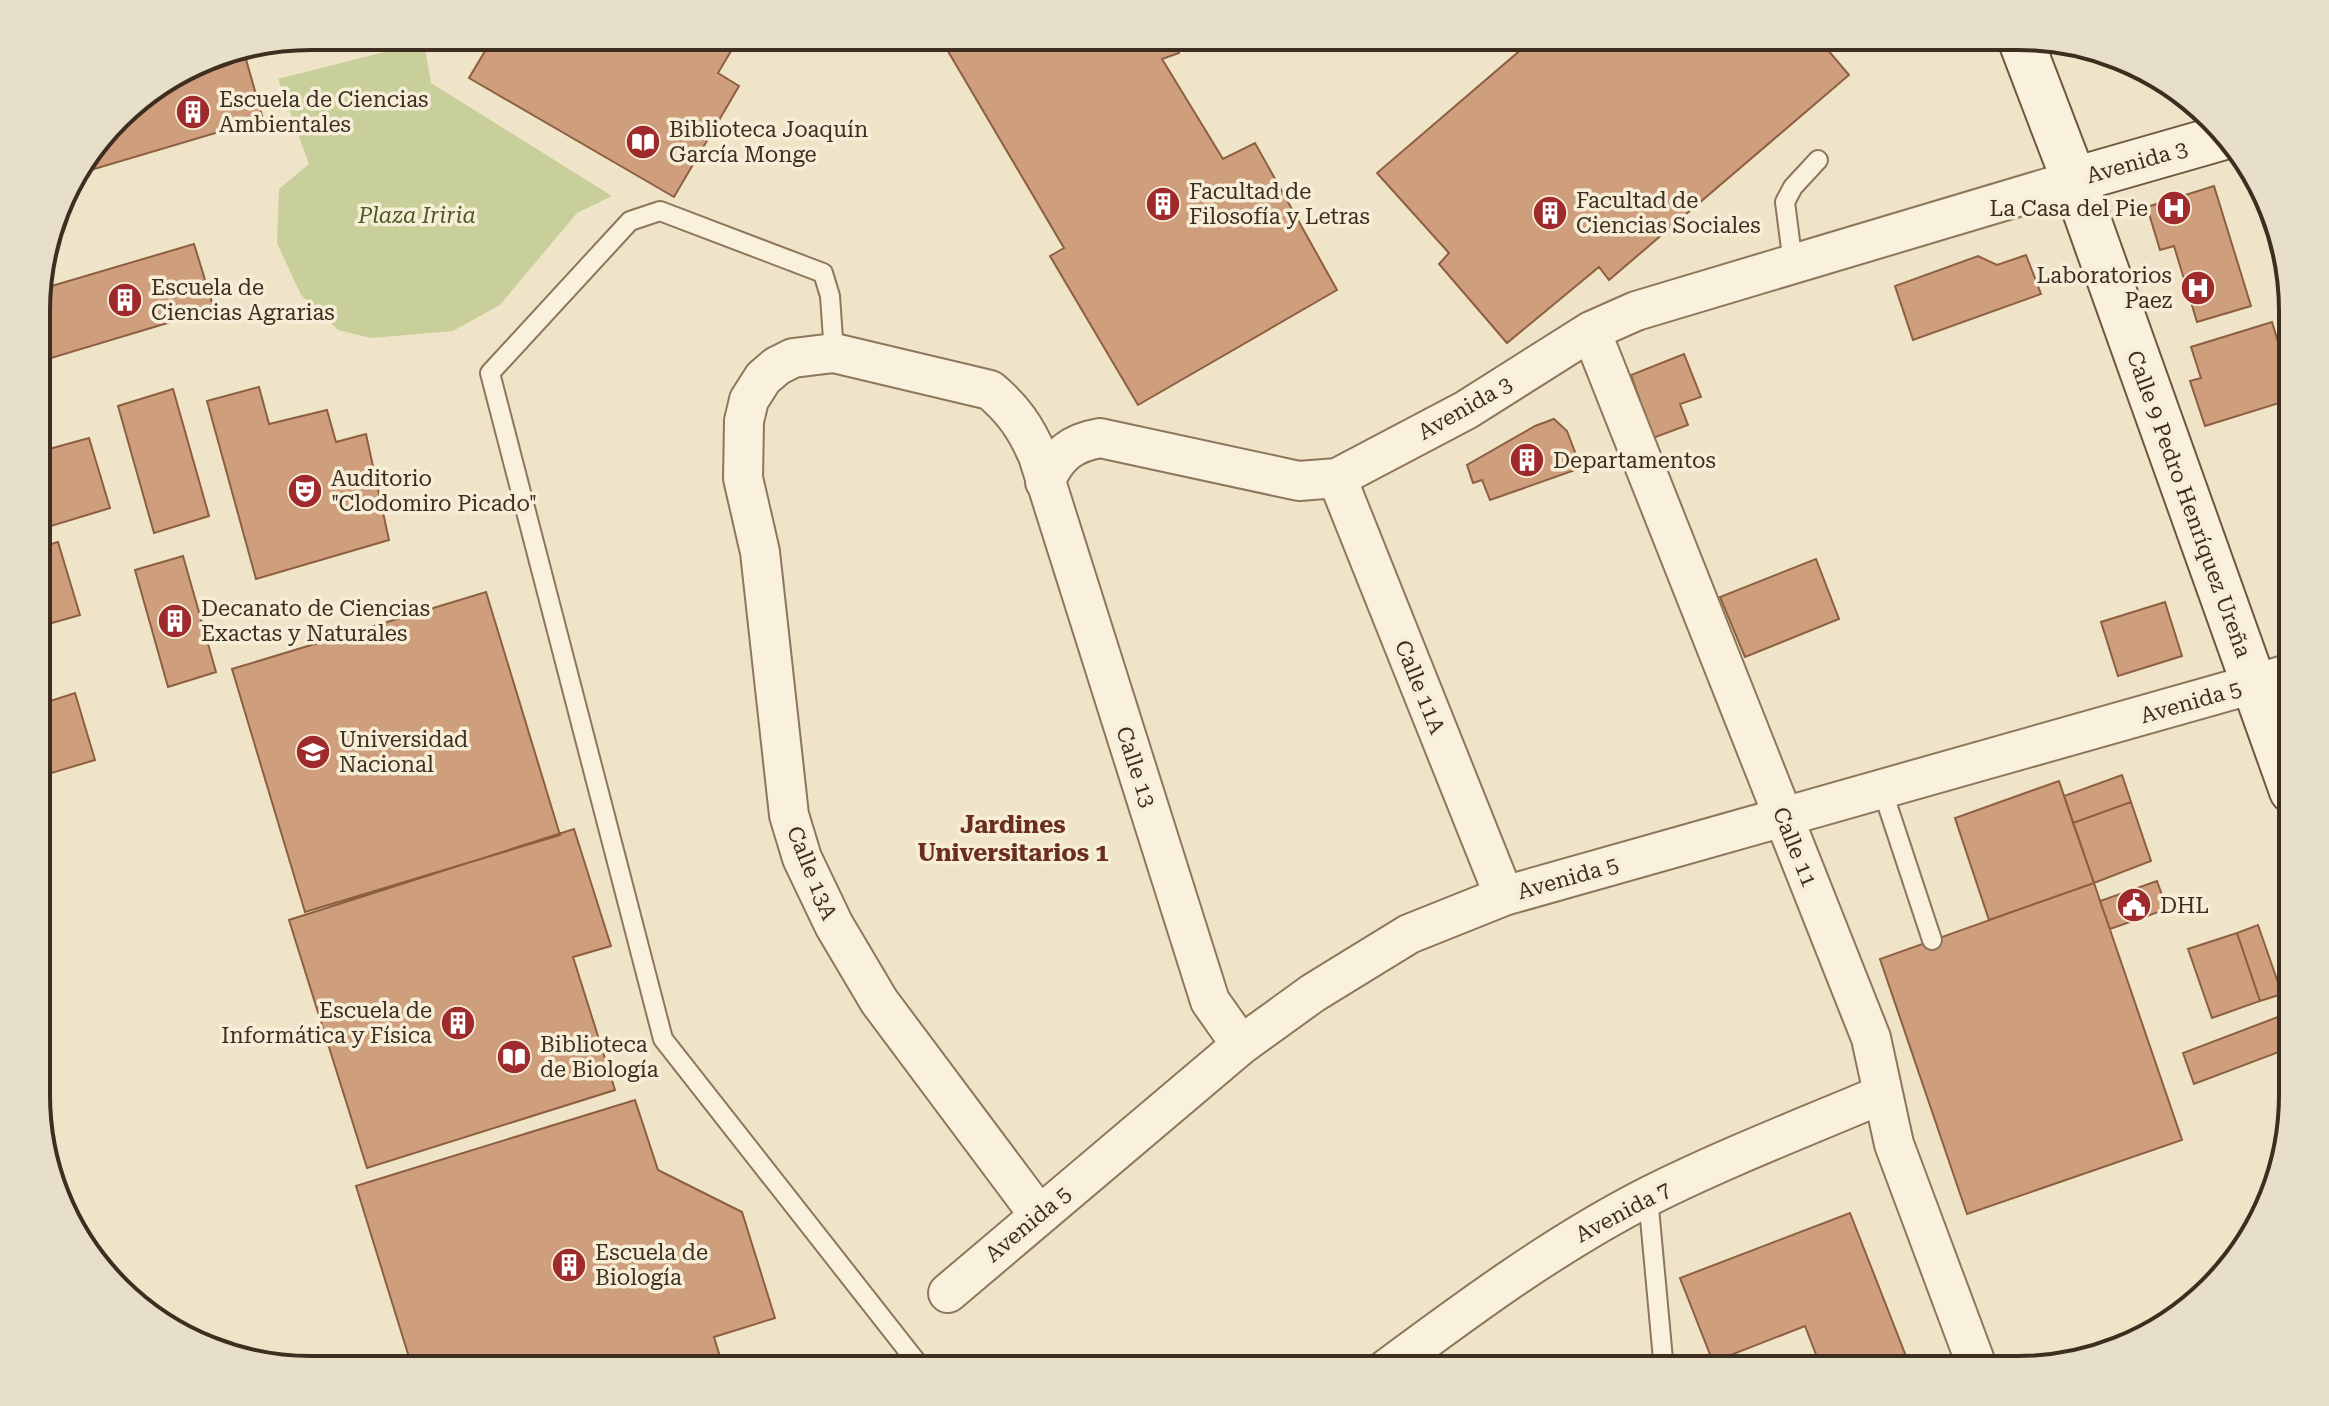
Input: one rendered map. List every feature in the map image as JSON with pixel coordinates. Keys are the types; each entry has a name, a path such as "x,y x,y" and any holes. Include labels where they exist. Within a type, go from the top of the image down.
{"main road":[{"name":"Calle 9 Pedro Henríquez Ureña","path":"2024,50 2273,678 2278,708"},
{"name":"Avenida 3","path":"2074,180 2215,140"}],"street":[{"name":"Avenida 3","path":"1045,482 1052,465 1064,451 1081,441 1100,438 1299,481 1337,478 1466,410 1591,331 1636,311 2074,180"},
{"name":"Calle 11","path":"1591,331 1871,1038 1894,1144 1973,1355"},
{"name":"Calle 13A","path":"834,353 793,358 777,366 763,378 749,400 744,421 743,478 760,552 789,815 802,858 834,925 879,1001 1039,1215"},
{"path":"834,353 990,390 1009,406 1026,428 1045,482"},
{"name":"Calle 11A","path":"1337,478 1504,896"},
{"name":"Calle 13","path":"1045,482 1210,1001 1241,1045"},
{"name":"Avenida 5","path":"948,1293 1241,1045 1313,993 1409,934 1504,896 2273,678"},
{"name":"Avenida 7","path":"1406,1355 1559,1247 1648,1197 1883,1094"}],"lane":[{"path":"1793,264 1785,202 1793,187 1818,160"},
{"path":"834,353 830,296 823,273 660,211 630,221 490,373 663,1039 912,1356"},
{"path":"1882,789 1932,940"},
{"path":"1648,1197 1663,1355"}],"green space":[{"name":"Plaza Iriria","path":"389,51 426,51 431,83 612,196 577,213 500,305 453,331 371,338 338,330 301,295 277,243 279,189 309,164 278,79"}],"building":[{"name":"Facultad de Filosofía y Letras","path":"1178,50 1179,53 1162,59 1223,159 1255,143 1337,290 1138,405 1050,256 1064,248 948,51"},
{"name":"Facultad de Ciencias Sociales","path":"1520,50 1828,50 1849,75 1609,280 1599,267 1507,343 1439,264 1449,253 1377,173"},
{"name":"Biblioteca Joaquín García Monge","path":"485,51 731,51 718,73 739,86 674,197 469,78"},
{"name":"Escuela de Ciencias Ambientales","path":"246,59 263,119 92,170 115,139 139,115 166,94 227,64"},
{"path":"2214,186 2251,306 2197,322 2174,246 2160,250 2147,207"},
{"name":"Escuela de Ciencias Agrarias","path":"194,244 214,309 50,358 51,286"},
{"path":"2026,255 2041,294 1913,340 1895,286 1978,256 1997,265"},
{"path":"2272,322 2278,342 2278,403 2205,426 2190,381 2201,378 2191,347"},
{"path":"1684,354 1701,397 1680,404 1688,425 1653,438 1631,375"},
{"name":"Auditorio \"Clodomiro Picado\"","path":"259,387 269,424 327,410 336,442 366,434 389,540 256,579 207,401"},
{"path":"173,389 209,516 154,533 118,406"},
{"name":"Departamentos","path":"1554,419 1567,431 1581,468 1490,500 1482,480 1473,483 1467,465 1535,426"},
{"path":"89,438 110,508 50,526 50,449"},
{"path":"58,542 80,615 50,624 50,544"},
{"name":"Decanato de Ciencias Exactas y Naturales","path":"183,556 216,672 168,687 135,570"},
{"path":"1816,559 1839,619 1745,657 1720,597"},
{"path":"486,592 560,835 305,912 232,669"},
{"path":"2165,602 2182,656 2118,676 2101,622"},
{"path":"75,693 95,760 50,773 50,701"},
{"path":"2122,775 2131,802 2073,823 2064,796"},
{"path":"2059,781 2094,883 1989,920 1955,818"},
{"path":"2131,802 2151,861 2094,883 2073,823"},
{"name":"Escuela de Informática y Física","path":"574,829 611,946 573,957 615,1090 367,1168 289,920"},
{"name":"DHL","path":"2157,881 2167,909 2110,929 2100,901"},
{"path":"2094,883 2182,1140 1967,1214 1880,959"},
{"path":"2258,925 2278,982 2278,995 2260,1001 2237,933"},
{"path":"2237,933 2260,1001 2212,1018 2188,949"},
{"path":"2278,1017 2278,1052 2194,1084 2183,1053"},
{"name":"Escuela de Biología","path":"635,1100 658,1170 742,1212 775,1318 714,1337 720,1356 409,1356 356,1186"},
{"path":"1850,1213 1906,1355 1816,1355 1805,1326 1730,1355 1710,1355 1680,1278"}],"place":[{"name":"Escuela de Ciencias Ambientales","path":"193,112"},
{"name":"Biblioteca Joaquín García Monge","path":"643,142"},
{"name":"Facultad de Filosofía y Letras","path":"1163,204"},
{"name":"La Casa del Pie","path":"2174,208"},
{"name":"Facultad de Ciencias Sociales","path":"1550,213"},
{"name":"Laboratorios Paez","path":"2198,288"},
{"name":"Escuela de Ciencias Agrarias","path":"125,300"},
{"name":"Departamentos","path":"1527,460"},
{"name":"Auditorio \"Clodomiro Picado\"","path":"305,491"},
{"name":"Decanato de Ciencias Exactas y Naturales","path":"175,621"},
{"name":"Universidad Nacional","path":"313,752"},
{"name":"DHL","path":"2134,905"},
{"name":"Escuela de Informática y Física","path":"458,1023"},
{"name":"Biblioteca de Biología","path":"514,1057"},
{"name":"Escuela de Biología","path":"569,1265"}],"district":[{"name":"Jardines Universitarios 1","path":"1013,839"}]}
